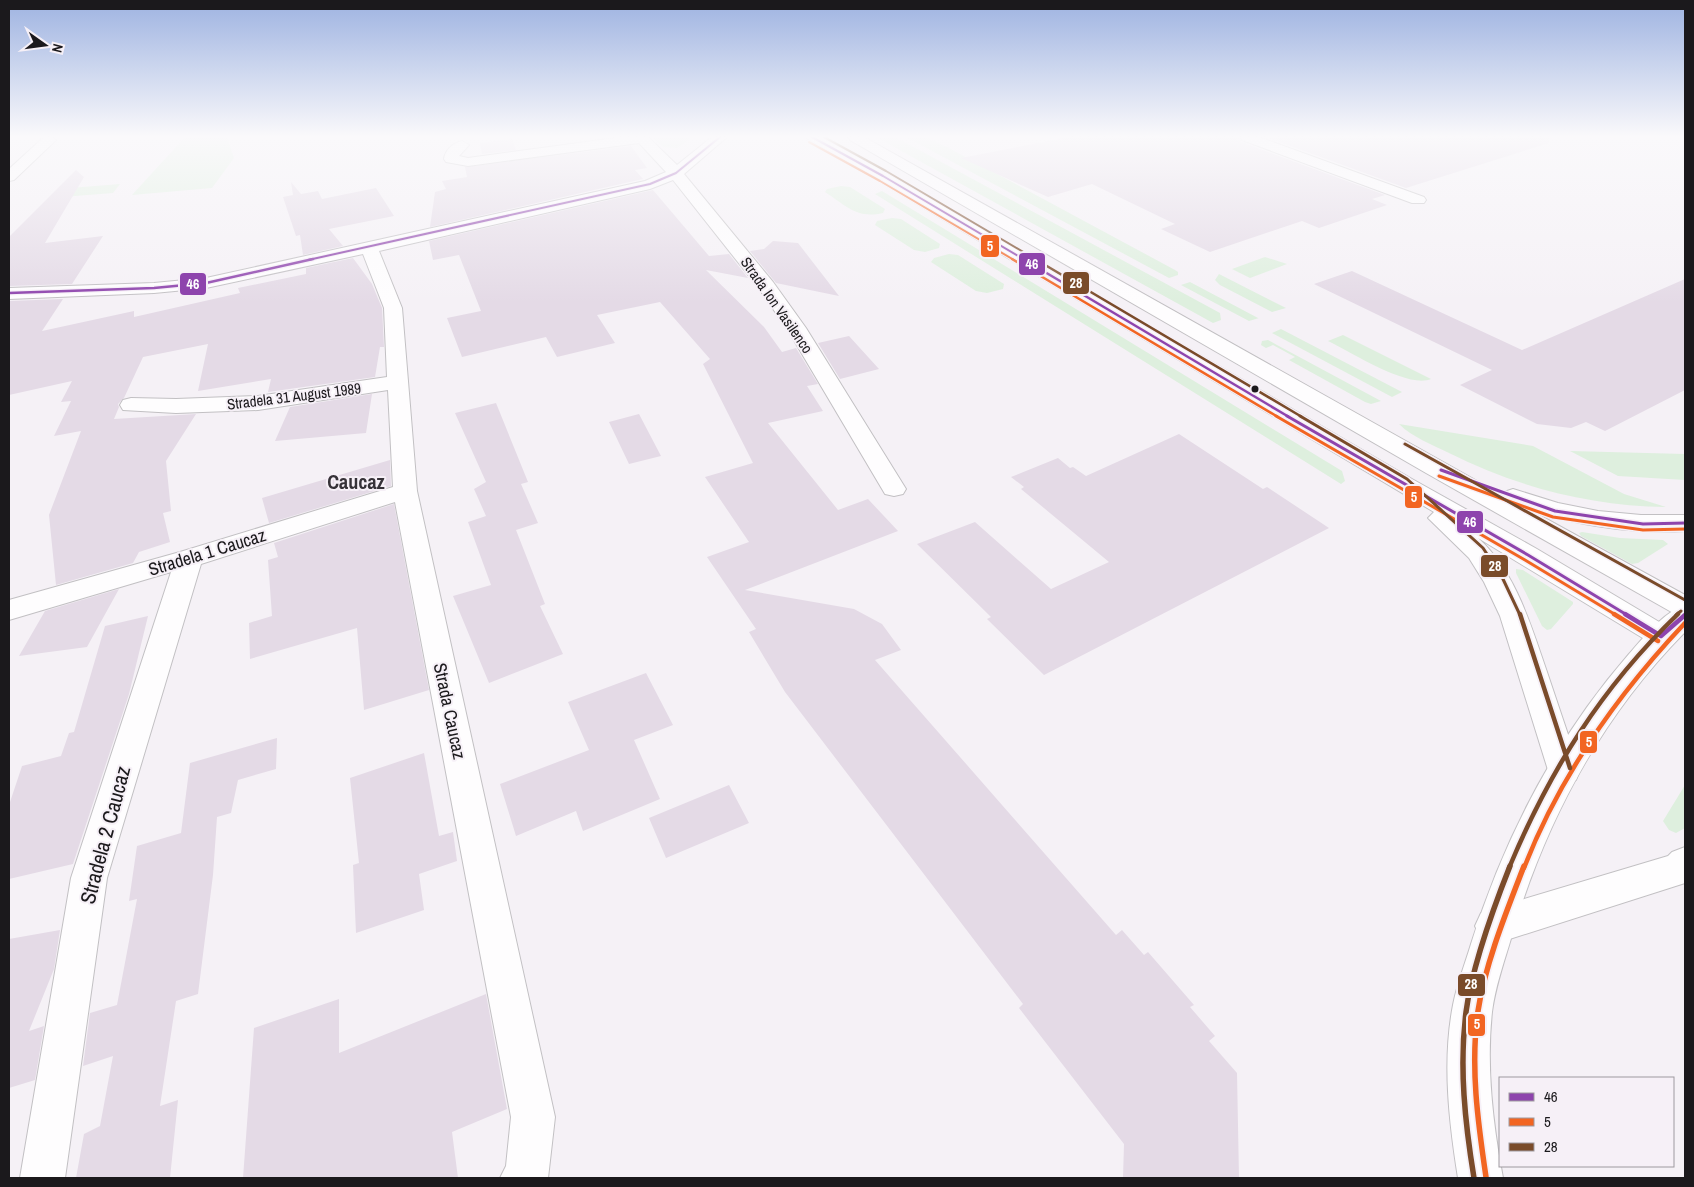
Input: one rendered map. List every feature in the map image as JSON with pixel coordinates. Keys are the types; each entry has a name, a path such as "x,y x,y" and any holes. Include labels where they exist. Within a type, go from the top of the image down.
{"main road":[{"path":"9,293 189,285 228,279 616,192"},
{"name":"Strada Ion Vasilenco","path":"692,192 767,286 794,325 894,489"},
{"path":"911,192 1403,484 1528,555 1661,636"},
{"path":"953,192 1434,468 1685,607"},
{"path":"1398,192 1418,200"},
{"name":"Strada Caucaz","path":"369,248 393,308 404,491 533,1116 525,1176"},
{"name":"Stradela 31 August 1989","path":"131,404 176,406 258,403 398,382"},
{"path":"1434,468 1554,511 1643,524 1685,523"},
{"path":"1403,484 1478,552 1498,580 1514,616 1564,770"},
{"name":"Stradela 1 Caucaz","path":"9,610 189,558 404,491"},
{"name":"Stradela 2 Caucaz","path":"42,1178 89,878 189,558"},
{"path":"1480,1178 1475,1152 1468,1073 1472,1011 1494,926 1532,832 1592,721 1638,662 1661,636 1685,615"},
{"path":"1494,926 1679,869 1685,863"}],"green space":[{"path":"66,192 113,192 113,193 62,197"},
{"path":"134,192 162,192 132,195"},
{"path":"826,192 859,192 885,209 883,213 866,214 859,213"},
{"path":"884,192 1342,471 1345,481 1341,484 875,194"},
{"path":"976,192 997,192 1220,313 1221,320 1213,323"},
{"path":"1009,192 1031,192 1178,272 1178,275 1169,278"},
{"path":"892,218 901,219 940,244 939,248 925,252 914,250 875,225 877,221"},
{"path":"949,254 958,255 1004,284 1003,289 987,293 976,291 931,262 934,258"},
{"path":"1265,257 1287,264 1250,278 1232,269"},
{"path":"1219,274 1286,308 1272,312 1220,285 1215,280"},
{"path":"1190,282 1259,318 1249,321 1181,285"},
{"path":"1281,329 1402,392 1392,397 1272,333"},
{"path":"1343,335 1431,379 1421,381 1394,374 1328,341"},
{"path":"1268,340 1381,401 1371,404 1365,402 1289,360 1295,357 1273,345 1266,348 1261,345 1262,341"},
{"path":"1399,424 1533,446 1624,494 1666,507 1609,503 1527,485 1501,476 1449,453 1416,437"},
{"path":"1570,451 1685,454 1685,480 1618,476"},
{"path":"1579,533 1620,538 1663,540 1668,544 1638,563 1632,564 1581,536"},
{"path":"1516,569 1523,570 1573,602 1551,629 1547,630 1542,626 1516,573"},
{"path":"1685,785 1685,828 1676,833 1669,830 1663,821"}],"building":[{"path":"54,192 75,192 45,243 103,236 72,284 9,286 9,237"},
{"path":"293,192 301,194 319,192 322,199 354,192 379,192 394,216 329,229 343,246 303,255 300,235 296,236 283,197 293,195"},
{"path":"435,192 584,192 430,227"},
{"path":"642,192 655,192 709,256 729,254 748,278 706,270 764,327 782,352 796,348 818,384 807,386 823,411 768,423 838,510 868,499 898,531 745,590 854,609 882,624 901,650 875,660 1116,935 1122,930 1144,955 1148,952 1194,1005 1190,1007 1215,1036 1209,1041 1237,1073 1239,1178 1123,1178 1124,1144 1019,1008 1023,1004 785,692 749,632 756,629 707,557 749,542 705,477 753,463 703,364 710,359 660,302 597,315 615,343 557,357 546,337 462,357 447,318 481,311 459,255 433,260 429,241"},
{"path":"1038,192 1064,192 1048,197"},
{"path":"1109,192 1378,192 1385,195 1372,199 1387,205 1319,228 1302,221 1210,252 1161,229 1175,224"},
{"path":"773,241 798,243 839,296 776,283 750,251 764,249"},
{"path":"353,258 372,284 382,308 384,347 380,347 375,377 268,392 271,379 198,391 208,344 143,357 124,398 118,404 119,407 114,419 196,414 166,461 171,511 163,513 170,542 139,552 133,563 56,585 49,515 81,431 54,436 71,401 61,402 72,381 9,395 9,301 63,299 42,331 134,311 134,317 240,293 238,288 306,274 306,268"},
{"path":"1352,271 1522,350 1685,279 1685,390 1605,431 1586,422 1571,428 1537,424 1460,385 1492,370 1314,284"},
{"path":"849,336 879,369 840,379 818,343"},
{"path":"372,394 366,433 275,441 290,407"},
{"path":"496,403 528,482 521,484 538,523 516,530 545,604 540,606 563,654 489,683 453,596 491,585 468,522 486,516 474,489 486,482 455,413"},
{"path":"639,414 661,456 629,464 609,422"},
{"path":"1179,434 1263,489 1267,487 1329,528 1044,675 987,619 991,617 917,544 975,522 1051,589 1109,562 1021,489 1024,487 1011,477 1058,458 1070,468 1073,467 1086,476"},
{"path":"390,460 391,486 269,523 262,498"},
{"path":"394,504 429,690 364,710 357,628 250,659 249,623 272,616 268,560 278,557 274,543"},
{"path":"119,589 87,647 19,656 45,611"},
{"path":"148,616 129,694 73,864 9,879 9,805 22,766 61,756 69,733 74,732 105,626"},
{"path":"646,673 673,725 634,740 660,799 583,831 576,811 516,836 500,784 589,750 568,702"},
{"path":"277,738 276,769 238,780 231,813 217,817 213,875 198,994 176,1001 160,1106 178,1100 170,1178 76,1178 84,1134 100,1126 113,1056 83,1066 90,1013 117,1005 137,899 129,901 137,846 181,833 190,763"},
{"path":"424,753 439,836 453,832 457,861 419,874 424,910 356,933 353,865 359,863 350,778"},
{"path":"729,785 749,823 666,858 649,818"},
{"path":"60,930 54,969 29,1031 44,1026 35,1080 9,1088 9,939"},
{"path":"486,994 507,1109 452,1132 458,1178 243,1178 254,1028 339,999 339,1053"}],"transit line":[{"name":"46","path":"9,293 154,288 206,283 612,192"},
{"name":"5","path":"899,192 1400,489 1525,560 1658,641"},
{"name":"46","path":"911,192 1403,484 1528,555 1661,636 1685,615"},
{"name":"28","path":"922,192 1407,479 1483,548 1502,577 1520,614 1570,768"},
{"name":"28","path":"1405,444 1685,600"},
{"name":"46","path":"1441,470 1555,511 1643,524 1685,523"},
{"name":"5","path":"1439,476 1553,517 1643,530 1685,529"},
{"name":"28","path":"1474,1178 1468,1137 1463,1075 1467,1002 1486,935 1509,868 1538,803 1555,771 1593,711 1622,673 1681,611"},
{"name":"5","path":"1486,1177 1476,1094 1476,1032 1478,1011 1484,985 1512,897 1529,854 1549,812 1571,770 1595,731 1623,693 1685,623"}],"district":[{"name":"Caucaz","path":"356,481"}]}
